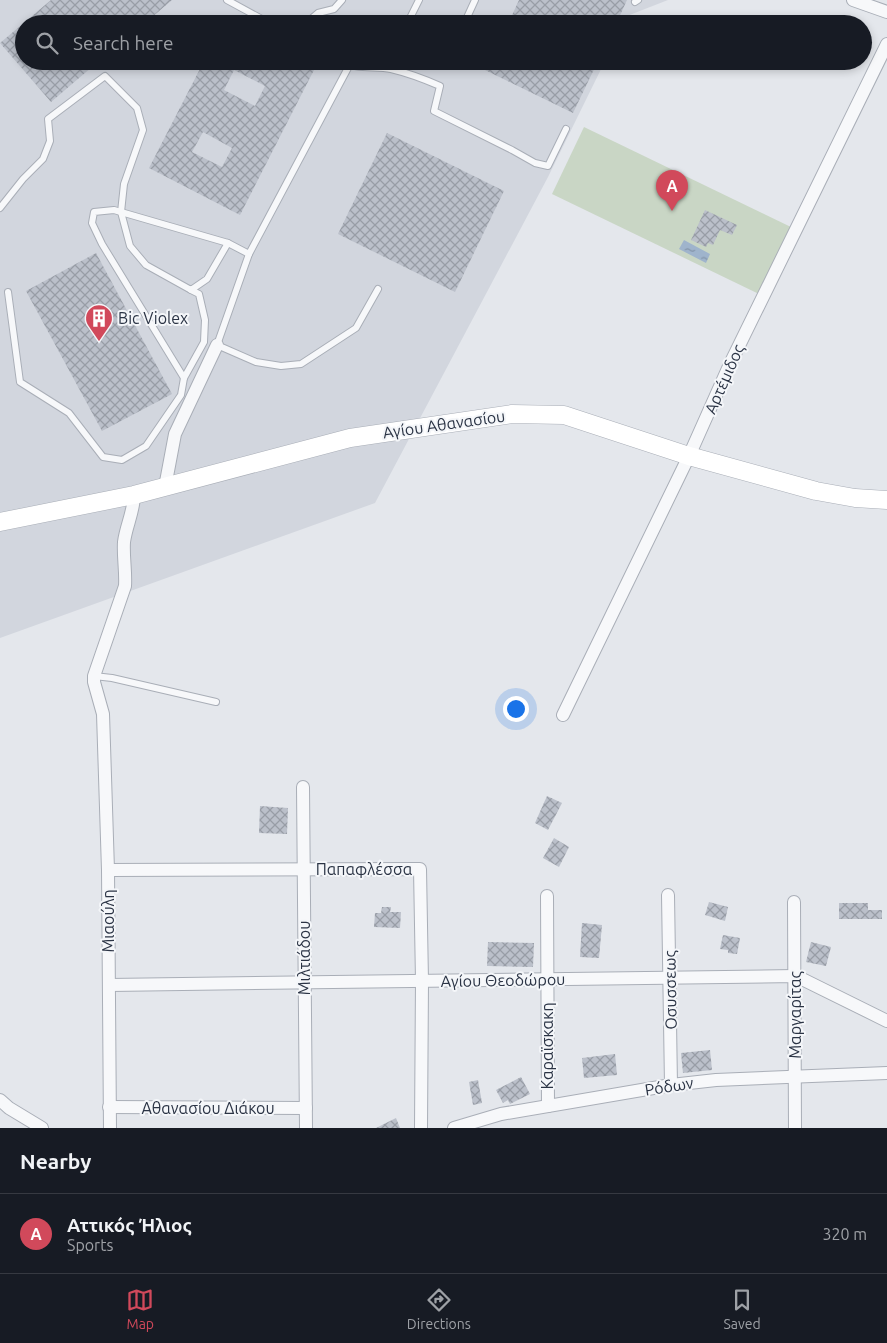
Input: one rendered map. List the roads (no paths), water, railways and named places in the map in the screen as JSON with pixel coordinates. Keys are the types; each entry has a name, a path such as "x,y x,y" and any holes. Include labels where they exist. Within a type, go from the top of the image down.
{"street":[{"path":"853,0 887,12"},
{"name":"Αρτέμιδος","path":"563,715 690,456 730,364 887,44"},
{"path":"165,487 174,434 218,345"},
{"name":"Αγίου Αθανασίου","path":"0,522 134,495 350,438 512,414 564,415 690,456 816,491 855,498 887,500"},
{"path":"94,676 125,586 123,551 134,504 134,495"},
{"name":"Μιαούλη","path":"94,676 103,714 108,870 110,1128"},
{"name":"Μιλτιάδου","path":"303,787 306,1128"},
{"name":"Παπαφλέσσα","path":"108,870 420,869 422,981 421,1128"},
{"name":"Οσυσσεως","path":"668,895 671,1085"},
{"name":"Καραϊσκακη","path":"547,896 548,1106"},
{"name":"Μαργαρίτας","path":"794,902 796,976 795,1128"},
{"name":"Αγίου Θεοδώρου","path":"109,985 796,976 887,1021"},
{"name":"Ρόδων","path":"454,1128 501,1114 671,1085 716,1080 887,1072"},
{"path":"0,1100 9,1108 42,1128"},
{"name":"Αθανασίου Διάκου","path":"110,1107 306,1108"}],"lane":[{"path":"227,0 254,15"},
{"path":"316,15 334,9 342,0"},
{"path":"412,15 419,0"},
{"path":"468,15 476,0"},
{"path":"349,70 248,254 218,345 256,362 281,366 301,364 356,328 378,289"},
{"path":"393,70 440,86 434,111 535,163 548,166 566,129"},
{"path":"0,208 42,159 50,141 48,119 105,76 137,108 143,130 124,184 120,212 130,246 146,264 199,294 205,320 204,342 184,378 181,394 146,446 122,460 103,457 69,413 20,382 8,292"},
{"path":"184,378 102,244 92,223 94,212 114,210 228,243 248,254"},
{"path":"191,290 207,279 228,243"},
{"path":"94,676 112,678 216,702"}],"water":[{"path":"684,240 710,254 706,263 679,249"}],"place":[{"name":"Αττικός Ήλιος","path":"672,211"},
{"name":"Bic Violex","path":"99,342"}]}
